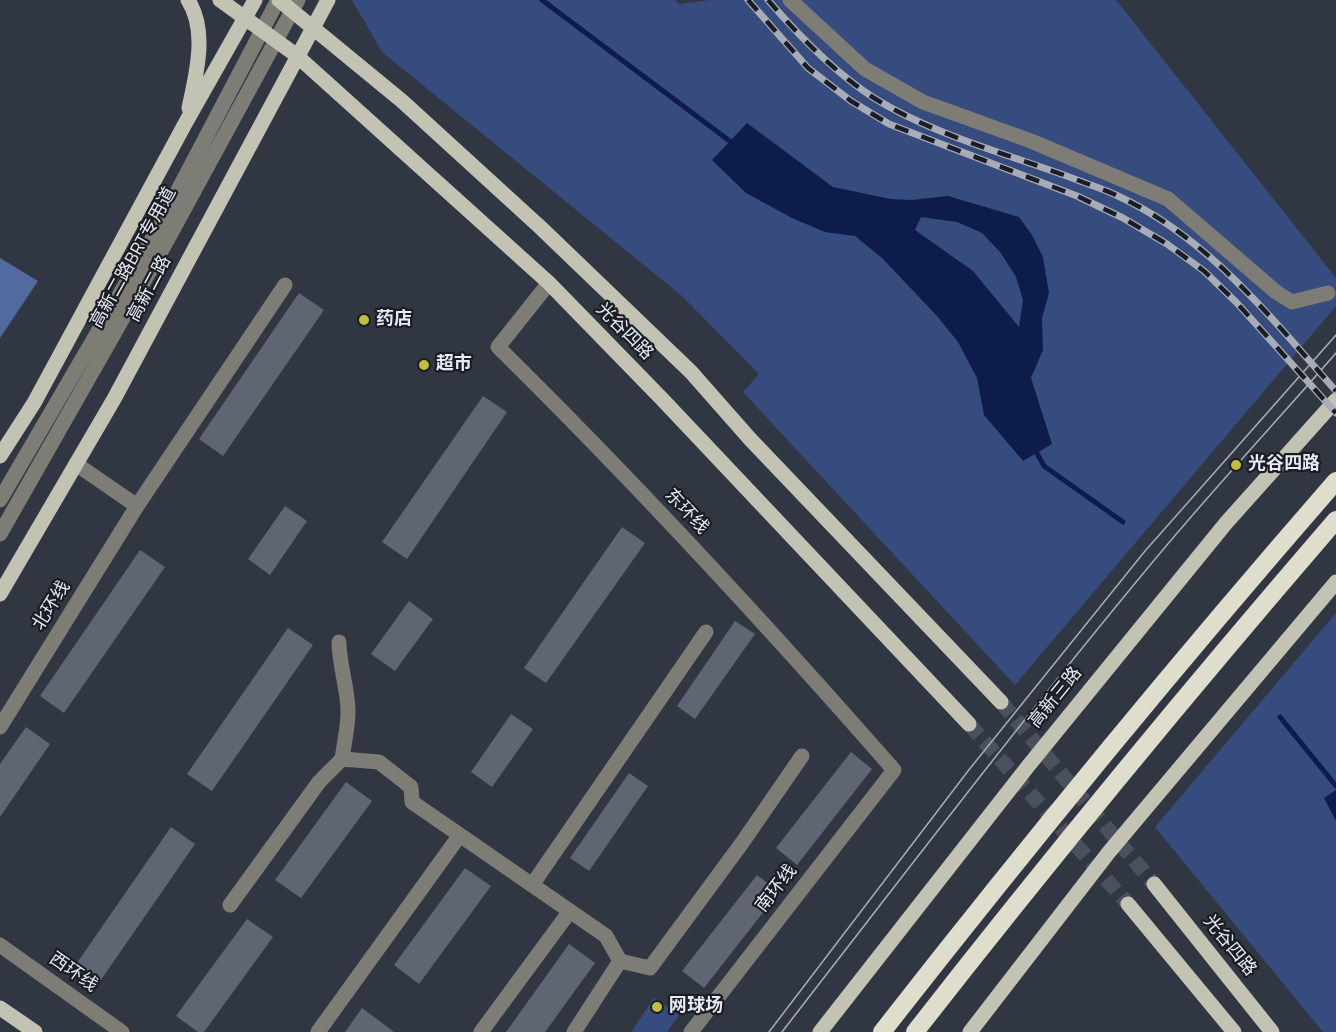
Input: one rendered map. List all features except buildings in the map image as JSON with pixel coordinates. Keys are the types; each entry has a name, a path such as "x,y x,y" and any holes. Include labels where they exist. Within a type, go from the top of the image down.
{"highway":[{"path":"882,1032 993,890 1204,633 1336,481"},
{"path":"915,1032 1028,888 1224,649 1336,520"}],"main road":[{"path":"186,122 196,75 198,45 198,25 188,0"},
{"name":"光谷四路","path":"220,0 296,55 549,283 662,399 969,724"},
{"path":"0,456 34,403 186,122 255,0"},
{"name":"光谷四路","path":"279,0 295,5 313,27 402,101 540,227 691,372 750,439 1001,702"},
{"name":"高新二路","path":"0,594 114,399 296,55 328,0"},
{"name":"高新三路","path":"820,1032 1029,765 1226,523 1336,400"},
{"path":"970,1032 1109,852 1336,582"},
{"name":"光谷四路","path":"1154,884 1272,1032"},
{"path":"1128,904 1234,1032"},
{"path":"0,1008 35,1032"}],"street":[{"name":"高新二路BRT专用道","path":"0,500 155,234 279,0"},
{"path":"790,0 865,69 923,102 1031,141 1168,199 1276,292 1292,302 1328,293"},
{"name":"高新二路BRT专用道","path":"0,534 169,237 295,5"},
{"name":"东环线","path":"549,283 498,347 597,445 796,658 894,770"},
{"name":"北环线","path":"0,727 137,506 285,285"},
{"path":"76,464 137,506"},
{"path":"531,885 706,632"},
{"path":"230,905 320,782 342,759 348,712 344,673 339,658 339,642"},
{"path":"342,759 379,762 411,787 412,802 606,936 620,961 650,968 742,843 802,756"},
{"name":"南环线","path":"691,1032 894,770"},
{"path":"318,1032 460,835"},
{"path":"481,1032 570,912"},
{"name":"西环线","path":"0,945 122,1032"},
{"path":"574,1032 620,961"}],"shaded area":[{"path":"352,0 675,0 679,4 710,0 1116,0 1336,278 1336,306 1015,685 743,392 759,374 682,296 382,52"},
{"path":"747,123 833,187 891,199 912,200 948,196 1019,217 1032,235 1043,257 1049,293 1042,318 1043,350 1031,378 1052,444 1023,461 984,415 977,378 958,342 937,316 882,258 855,236 825,232 792,218 746,193 712,160","holes":["921,217 957,222 982,233 1000,252 1016,277 1023,300 1019,327 973,271 915,230"]},
{"path":"0,258 38,281 0,338"},
{"path":"1336,613 1336,1032 1323,1032 1155,827"},
{"path":"1336,790 1336,821 1324,798"},
{"name":"网球场","path":"654,998 679,1015 667,1032 631,1032"}],"waterway":[{"path":"542,0 735,145"},
{"path":"1034,448 1044,466 1123,522"},
{"path":"1280,717 1336,786"}],"tunnel":[{"path":"1001,702 1154,884"},
{"path":"969,724 1128,904"}],"tram line":[{"path":"769,1032 968,771 1145,551 1336,335"},
{"path":"782,1032 1108,616 1200,506 1336,353"}],"railway":[{"path":"748,0 808,68 851,101 889,124 1077,196 1123,218 1167,244 1204,271 1236,302 1336,413"},
{"path":"768,0 831,65 859,88 898,112 949,135 1109,192 1151,213 1210,257 1237,282 1336,391"}],"place":[{"name":"药店","path":"364,320"},
{"name":"超市","path":"424,365"},
{"name":"光谷四路","path":"1236,465"},
{"name":"网球场","path":"657,1007"}]}
